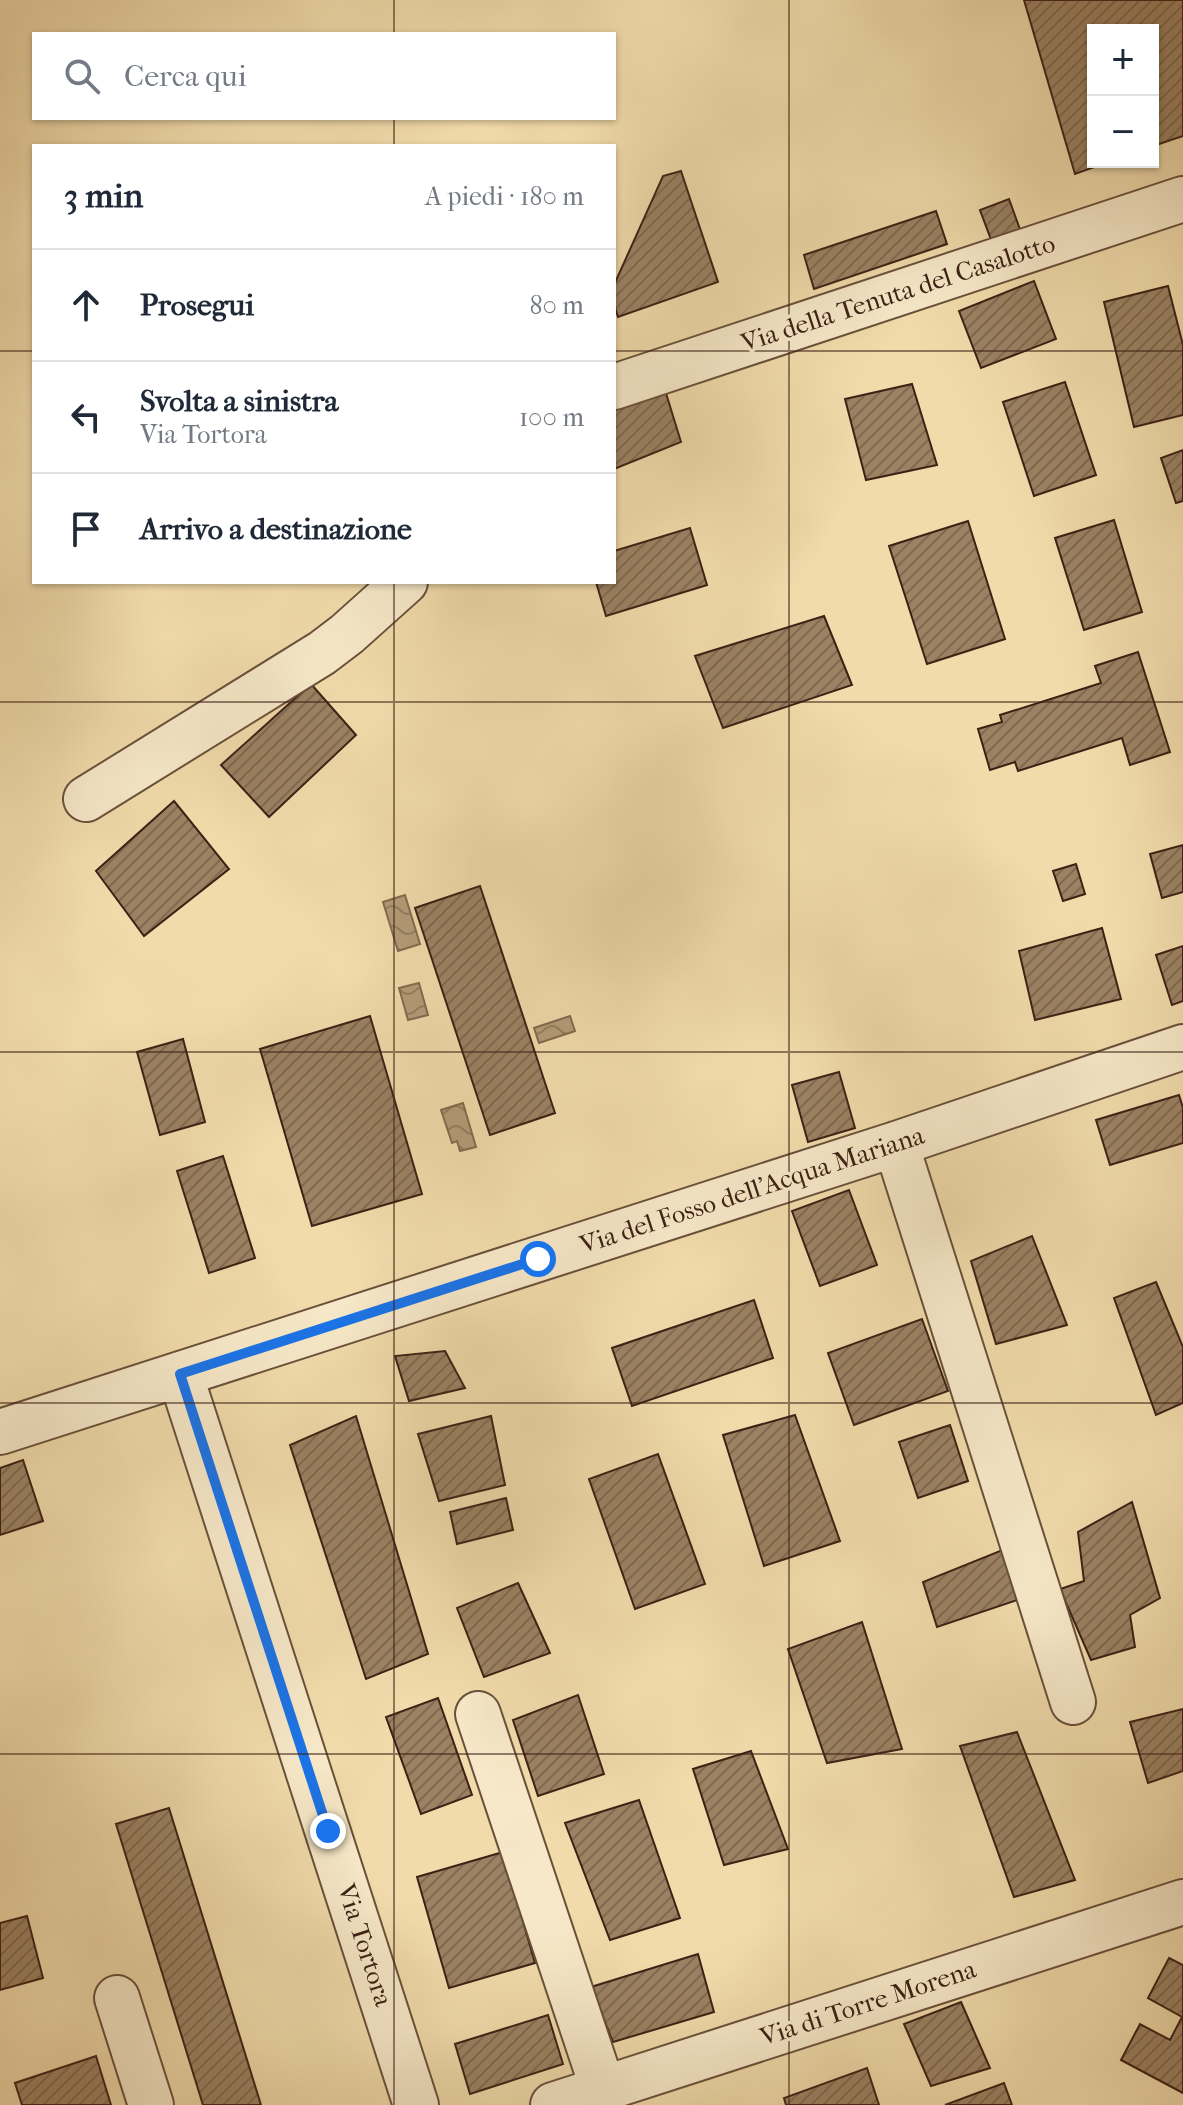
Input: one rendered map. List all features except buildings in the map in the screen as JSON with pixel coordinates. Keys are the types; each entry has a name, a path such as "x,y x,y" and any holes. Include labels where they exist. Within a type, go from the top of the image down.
{"street":[{"name":"Via della Tenuta del Casalotto","path":"616,386 1183,199"},
{"path":"86,799 322,653 403,584"},
{"name":"Via del Fosso dell'Acqua Mariana","path":"0,1432 896,1144 1183,1047"},
{"path":"896,1144 1073,1702"},
{"name":"Via Tortora","path":"180,1374 416,2105"},
{"path":"478,1714 603,2089"},
{"name":"Via di Torre Morena","path":"553,2105 1183,1902"},
{"path":"117,1998 151,2105"}],"water":[{"path":"405,895 420,944 398,951 383,902"},
{"path":"419,983 428,1015 408,1020 399,988"},
{"path":"570,1016 575,1031 539,1043 534,1028"},
{"path":"463,1103 476,1147 460,1151 457,1141 452,1143 441,1110"}],"route":[{"path":"328,1831 180,1374 538,1259"}]}
